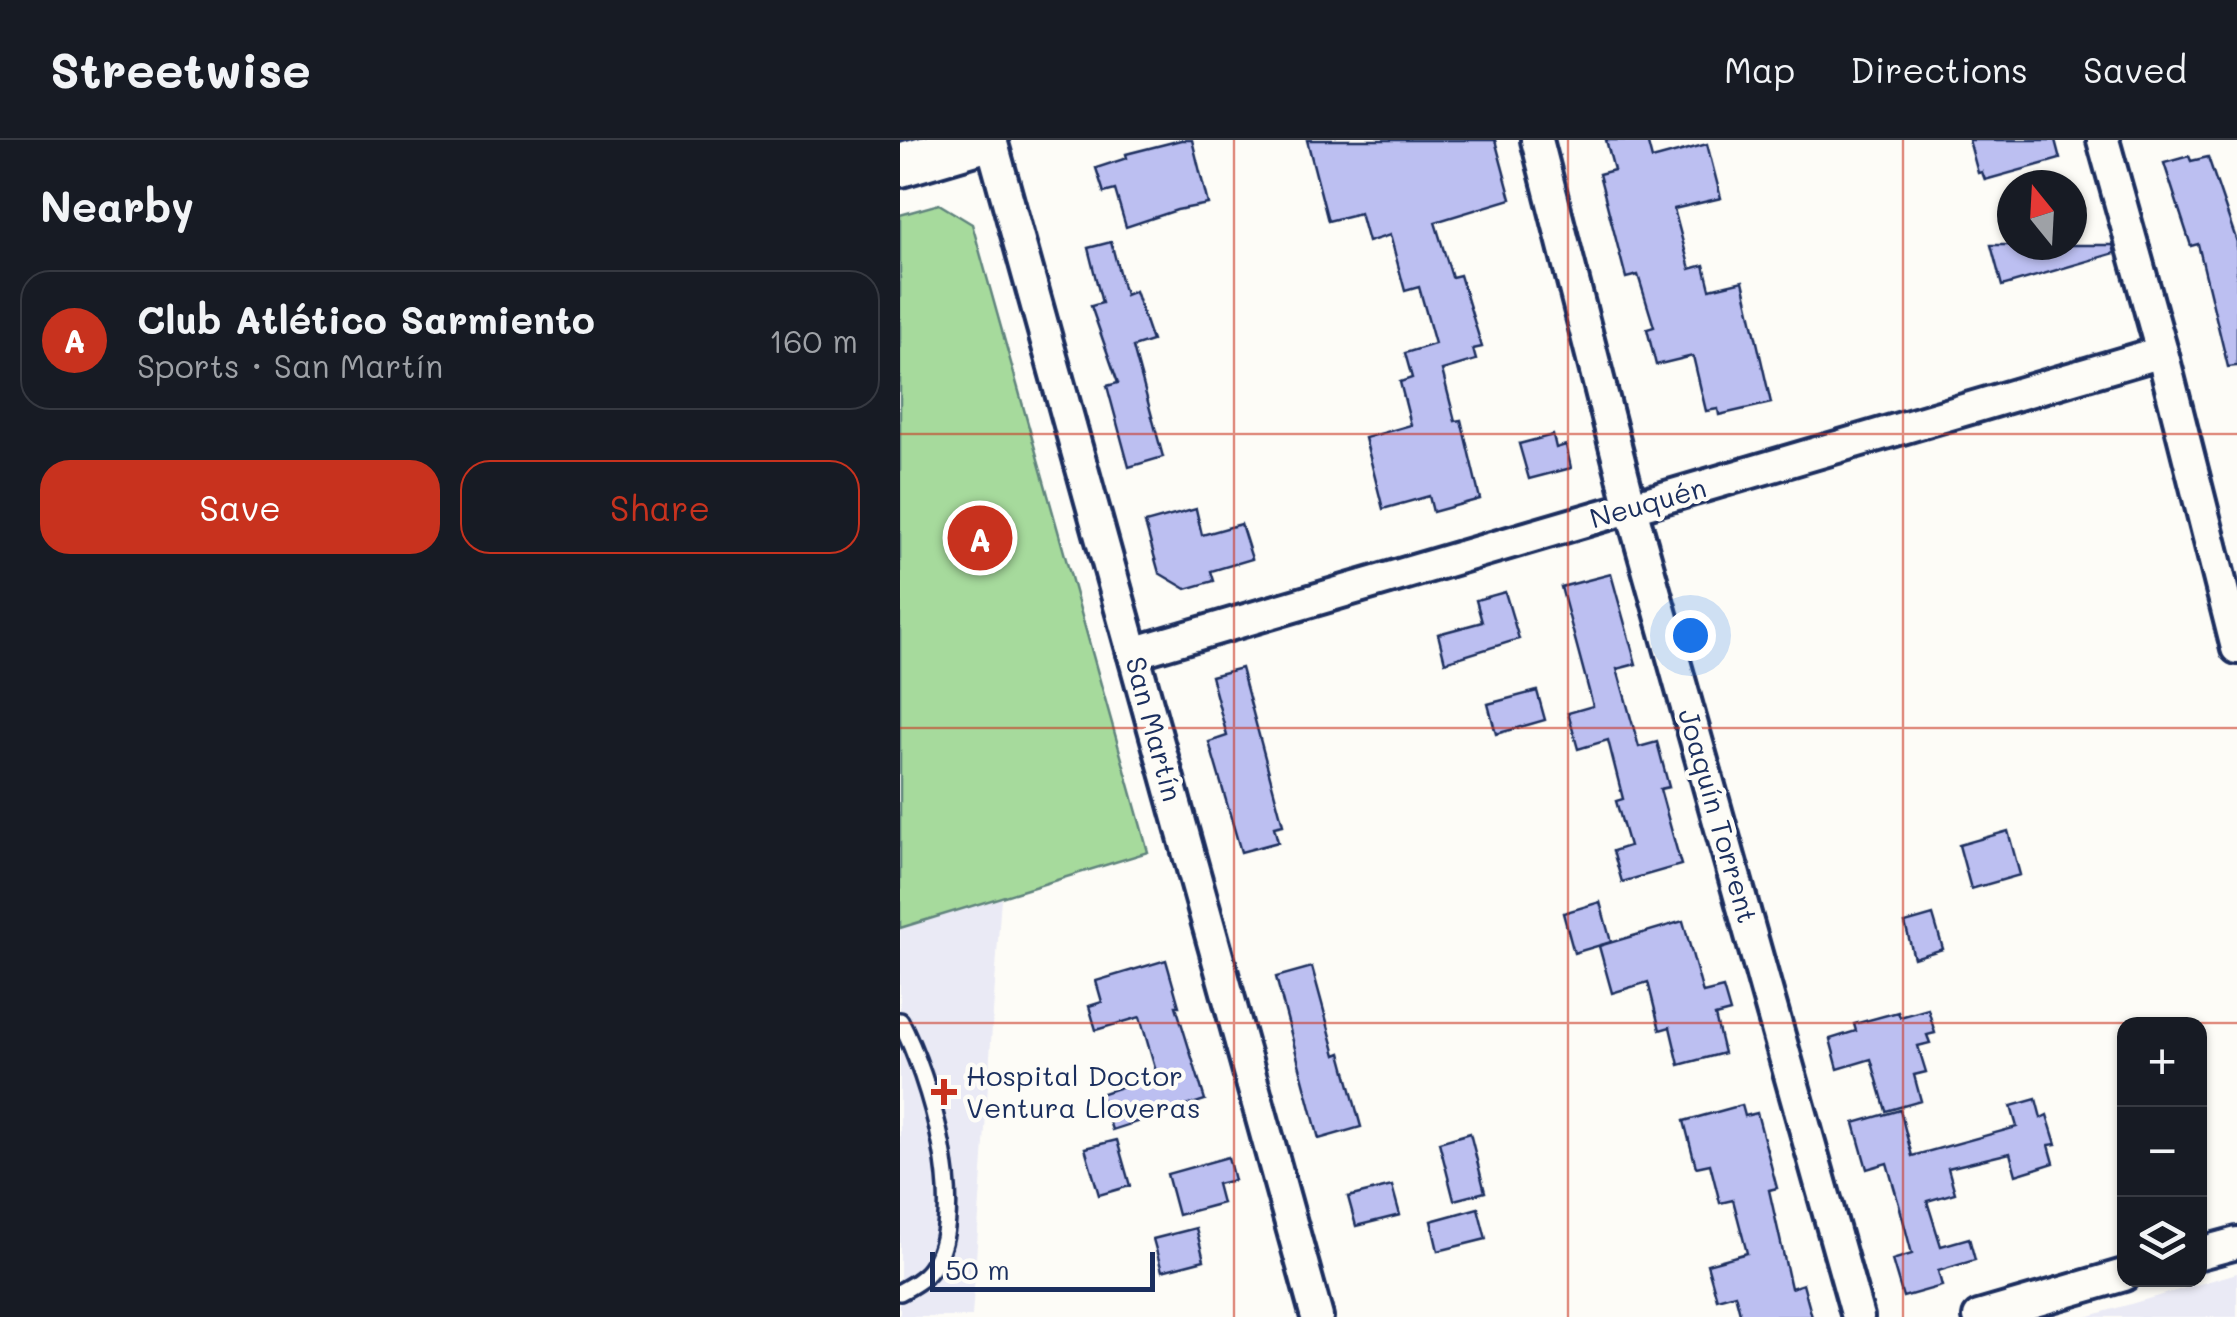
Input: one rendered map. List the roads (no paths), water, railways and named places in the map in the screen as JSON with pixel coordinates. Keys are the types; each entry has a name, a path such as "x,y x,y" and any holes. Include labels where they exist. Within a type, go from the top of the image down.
{"main road":[{"path":"900,165 988,140"}],"street":[{"name":"San Martín","path":"988,140 1318,1317"},
{"name":"Joaquín Torrent","path":"1537,140 1631,508 1858,1317"},
{"path":"2103,140 2237,648"},
{"name":"Neuquén","path":"1133,652 2162,352"},
{"path":"2207,1252 2237,1243"},
{"path":"1979,1317 2117,1277"}],"lane":[{"path":"900,1021 940,1132 946,1172 946,1216 941,1251 929,1272 900,1292"}],"place":[{"name":"Club Atlético Sarmiento","path":"980,538"},
{"name":"Hospital Doctor Ventura Lloveras","path":"944,1092"}]}
